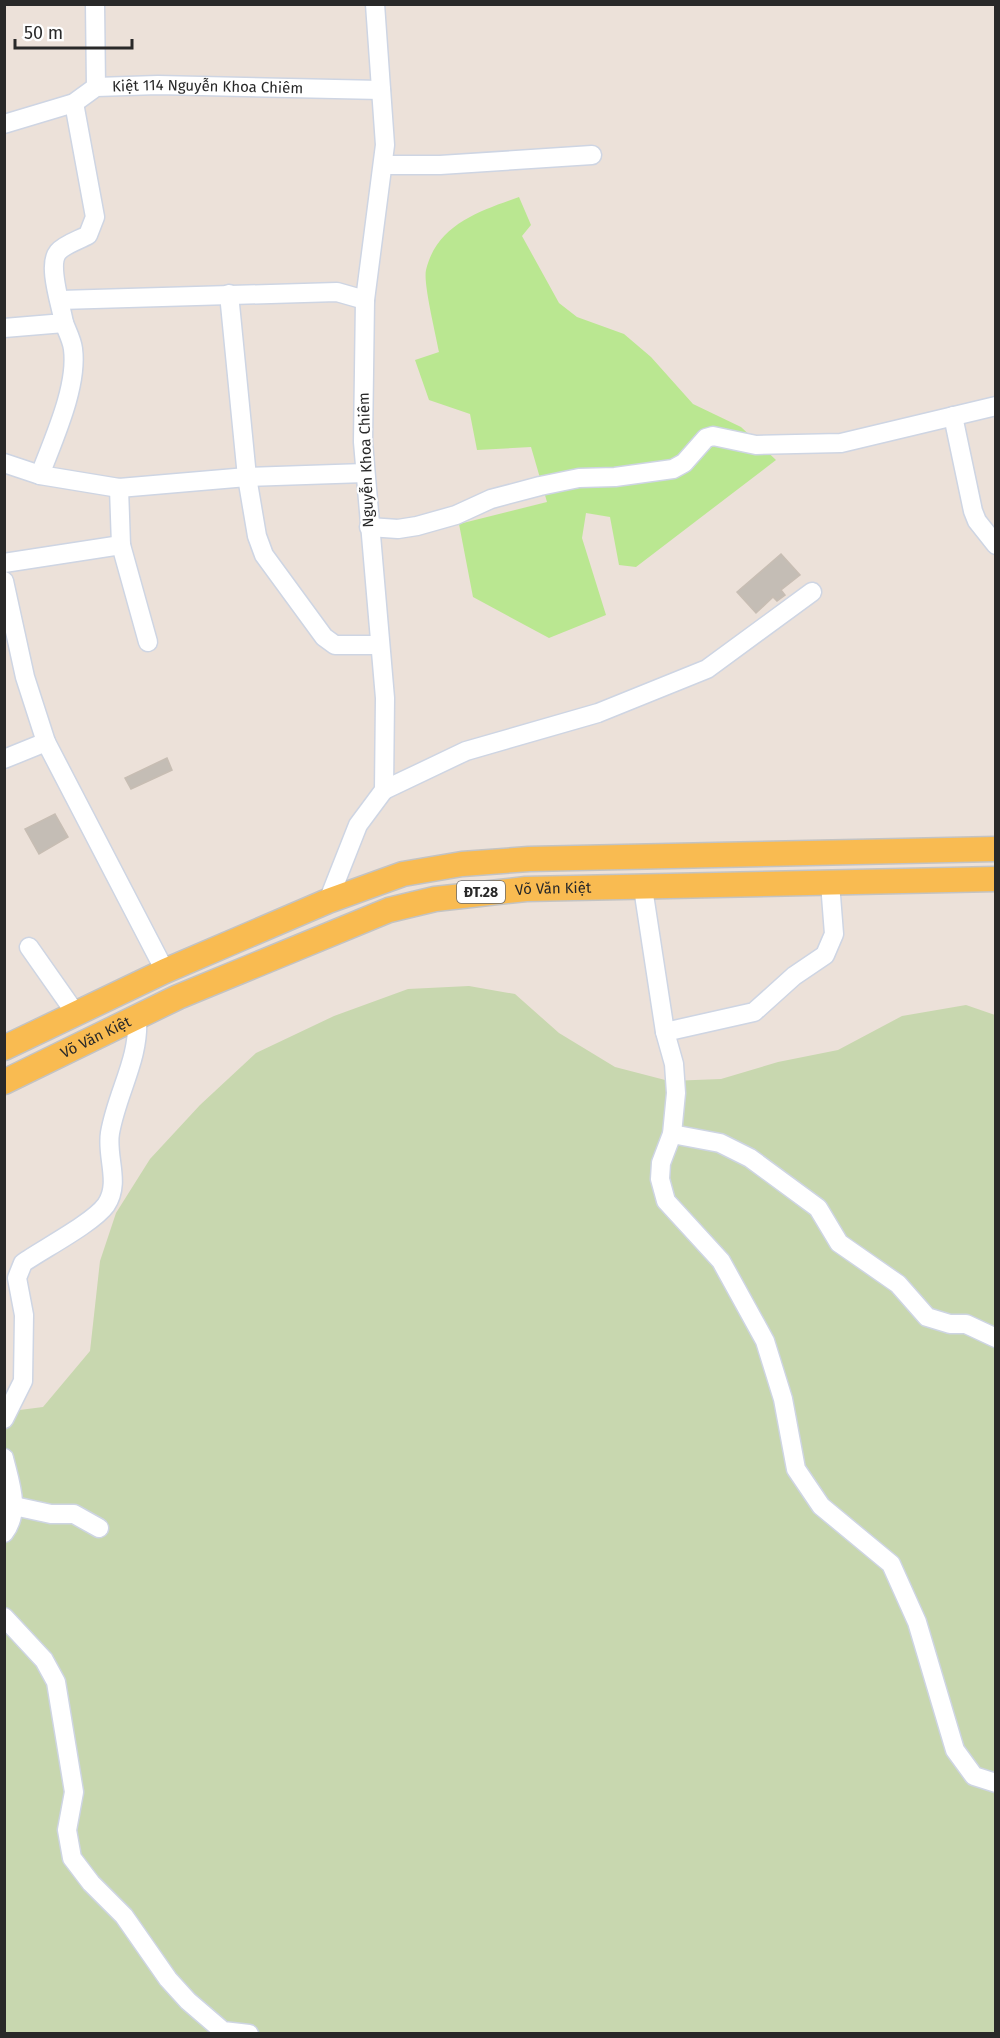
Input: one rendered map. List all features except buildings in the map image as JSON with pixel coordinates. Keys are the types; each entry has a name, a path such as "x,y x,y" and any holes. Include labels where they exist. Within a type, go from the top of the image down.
{"main road":[{"name":"Võ Văn Kiệt","path":"4,1048 165,971 328,902 403,874 462,864 529,859 996,849"},
{"path":"830,852 830,883"},
{"name":"Võ Văn Kiệt","path":"4,1082 137,1017 339,929 389,910 483,892 996,879"},
{"path":"328,902 339,929"}],"street":[{"path":"95,4 96,87"},
{"name":"Nguyễn Khoa Chiêm","path":"375,4 386,145 365,300 365,473 385,698 384,790"},
{"name":"Kiệt 114 Nguyễn Khoa Chiêm","path":"4,124 74,104 96,87 158,85 381,90"},
{"path":"40,475 55,434 72,372 73,349 64,323 53,273 54,259 62,249 88,236 95,217 74,104"},
{"path":"383,165 440,165 591,155"},
{"path":"60,300 337,292 365,300"},
{"path":"229,294 247,477 256,536 264,555 324,637 335,645 380,645"},
{"path":"4,328 64,323"},
{"path":"369,527 398,529 417,526 456,515 491,499 579,478 615,477 673,469 684,463 706,438 713,436 756,445 841,443 996,406"},
{"path":"953,416 973,511 977,521 996,545"},
{"path":"5,457 40,475 119,488 247,477 365,473"},
{"path":"119,488 120,545 148,642"},
{"path":"4,563 120,545"},
{"path":"4,581 11,641 46,742 165,971"},
{"path":"328,902 357,825 384,790 466,751 598,713 707,669 812,592"},
{"path":"4,759 46,742"},
{"path":"665,1032 754,1012 794,976 825,955 834,934 830,883"},
{"path":"642,888 665,1032 674,1064 676,1093 672,1134 661,1163 660,1179 666,1202 721,1261 765,1341 783,1399 796,1469 821,1506 891,1564 917,1622 955,1750 974,1776 996,1783"},
{"path":"29,947 76,1014"},
{"path":"4,1419 23,1381 24,1315 16,1278 18,1269 23,1263 99,1214 111,1197 113,1188 109,1136 136,1053 137,1017"},
{"path":"672,1134 720,1143 750,1158 818,1208 839,1242 898,1284 927,1317 950,1324 966,1324 996,1338"},
{"path":"4,1458 14,1506 12,1522 4,1533"},
{"path":"14,1506 51,1514 74,1514 99,1528"},
{"path":"4,1617 44,1660 56,1682 74,1792 67,1830 72,1858 91,1883 124,1916 168,1978 192,2005 223,2031 249,2034"}],"green space":[{"path":"519,197 531,225 522,236 559,303 577,317 624,334 651,357 693,404 741,427 776,460 636,567 619,565 610,517 586,513 582,538 606,615 549,638 473,597 459,524 547,502 531,447 477,450 470,414 429,400 415,360 439,352 428,297 426,270 440,241 450,230 475,214"},
{"path":"469,986 515,994 559,1033 615,1067 669,1081 721,1079 778,1062 838,1050 902,1016 966,1005 995,1015 995,2033 5,2033 4,1412 43,1407 90,1351 100,1261 116,1213 150,1159 200,1105 256,1053 334,1016 408,989"}]}
